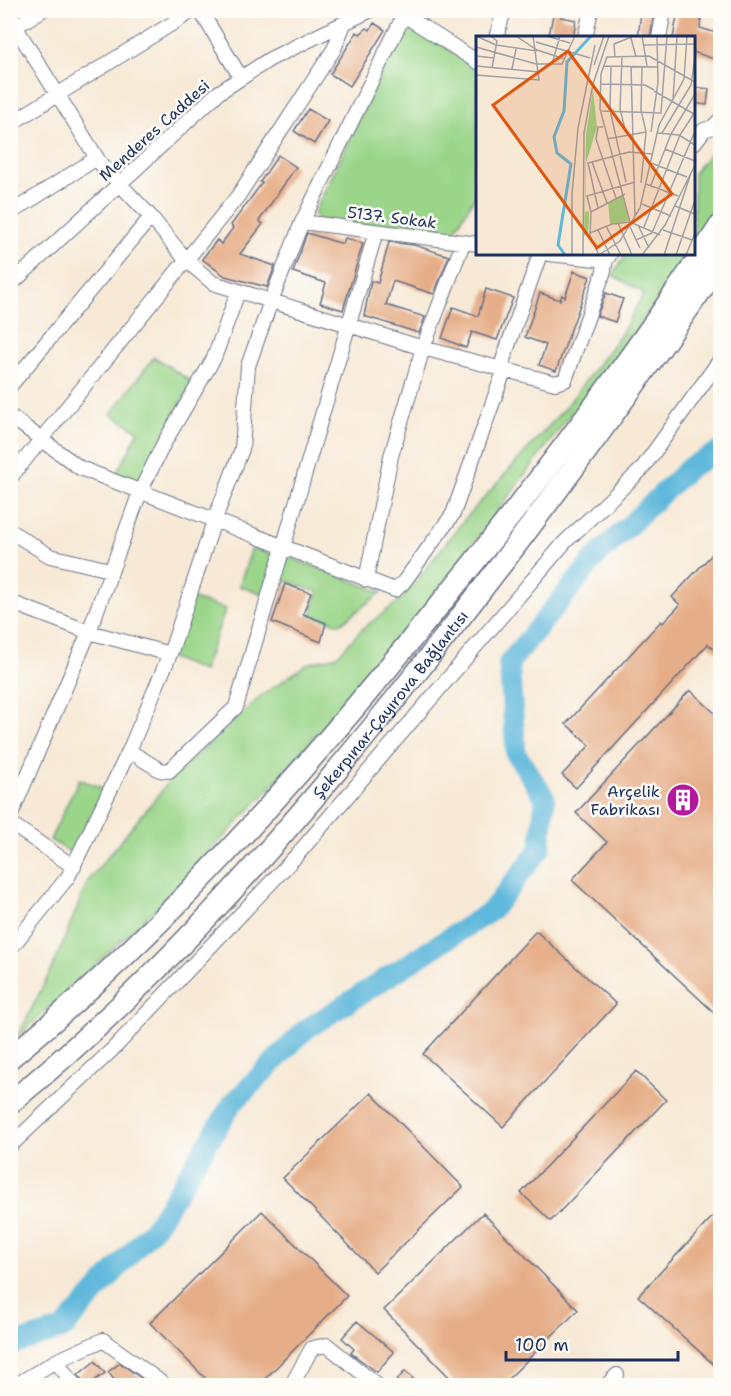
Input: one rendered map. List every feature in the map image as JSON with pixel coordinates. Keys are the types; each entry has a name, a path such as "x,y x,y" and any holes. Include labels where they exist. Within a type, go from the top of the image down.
{"highway":[{"name":"Şekerpınar-Çayırova Bağlantısı","path":"10,1058 148,935 294,781 484,549 590,410 720,226"},
{"name":"Şekerpınar-Çayırova Bağlantısı","path":"10,1102 140,985 214,910 304,811 440,644 568,477 720,263"}],"street":[{"path":"42,10 12,25 97,158 152,217 186,260 213,283 423,348 499,366 555,383 565,380 608,256 578,255"},
{"path":"10,124 194,10"},
{"path":"200,10 241,78"},
{"name":"Menderes Caddesi","path":"10,285 218,93 270,59 371,10"},
{"path":"497,36 504,10"},
{"path":"585,36 591,10"},
{"path":"659,36 664,10"},
{"path":"10,949 62,887 74,867 129,752 170,654 214,521 242,449 248,366 271,301 302,222 400,14 476,61"},
{"path":"10,478 258,167 334,49 344,24"},
{"path":"699,129 713,127 720,120"},
{"path":"10,213 97,158"},
{"path":"10,386 152,217"},
{"name":"5137. Sokak","path":"302,222 476,244"},
{"path":"129,752 160,770 169,771 236,707 376,232"},
{"path":"366,580 391,456 423,348 463,243"},
{"path":"10,416 80,468 389,589 400,587 453,514 499,366 540,255"},
{"path":"10,817 89,632 140,492 164,443 214,358 238,292"},
{"path":"10,1146 114,1048 297,855 565,542 641,470 720,360"},
{"path":"10,531 50,556 110,570"},
{"path":"12,606 89,632 170,654"},
{"path":"10,823 74,867"},
{"path":"14,1386 56,1361 104,1340 166,1386"},
{"path":"291,1386 312,1348 327,1345 378,1386"},
{"path":"56,1361 75,1386"},
{"path":"606,1386 617,1375"}],"green space":[{"path":"410,27 476,65 476,195 451,237 317,220 314,213 402,32"},
{"path":"720,143 720,203 695,243 695,171"},
{"path":"626,255 687,255 609,370 605,369 423,609 273,785 155,909 11,1043 20,1032 55,962 88,881 172,778 261,696 307,664 337,656 361,630 403,598 464,520 566,407 621,334 644,293 612,275"},
{"path":"154,357 192,382 136,485 116,475 139,431 111,414"},
{"path":"252,548 276,556 263,594 239,586"},
{"path":"288,557 382,592 340,624 310,615 318,592 280,579"},
{"path":"190,598 226,609 203,671 171,658"},
{"path":"79,779 104,789 72,853 50,840"}],"building":[{"path":"554,10 563,10 561,17 576,20 573,36 549,35"},
{"path":"678,11 702,11 700,28 720,34 720,61 695,53 695,36 673,36"},
{"path":"641,12 654,13 650,36 638,36"},
{"path":"374,23 385,30 350,86 330,74 357,32 360,34 367,28 370,30"},
{"path":"695,87 709,89 707,105 695,103"},
{"path":"308,109 328,121 314,144 294,131"},
{"path":"278,155 296,167 259,221 263,224 240,254 275,266 267,287 225,276 202,259 217,240 221,244 233,228 231,225 262,183 260,182"},
{"path":"307,233 343,244 345,238 363,243 343,310 320,303 326,283 293,272"},
{"path":"389,242 414,245 449,256 434,294 393,281 386,305 425,317 419,333 364,316 371,281 378,283"},
{"path":"574,271 590,277 556,371 539,365 546,345 525,337 540,293 560,300 562,295 565,297"},
{"path":"486,289 513,298 497,340 472,332 466,348 442,338 453,307 478,316"},
{"path":"606,293 623,299 615,322 597,316"},
{"path":"720,546 720,654 708,644 576,788 562,775 590,745 566,724 661,621 663,623 680,605 672,597"},
{"path":"285,584 311,593 303,614 326,623 321,642 272,622"},
{"name":"Arçelik Fabrikası","path":"690,690 720,718 720,1018 572,880 607,842 576,813"},
{"path":"536,931 616,1004 503,1127 423,1054"},
{"path":"636,1071 666,1100 551,1221 521,1193"},
{"path":"371,1093 463,1187 375,1272 283,1178"},
{"path":"720,1209 720,1370 638,1296"},
{"path":"262,1211 347,1296 258,1386 213,1386 150,1323"},
{"path":"483,1213 578,1310 501,1386 458,1386 384,1310"},
{"path":"357,1321 394,1352 377,1372 351,1353 354,1349 342,1338"},
{"path":"95,1361 105,1373 87,1386 78,1375"},
{"path":"120,1363 145,1381 148,1386 119,1386 108,1372"},
{"path":"405,1371 421,1386 392,1386"}],"waterway":[{"path":"10,1345 63,1329 157,1224 232,1104 305,1030 491,911 540,849 545,798 516,754 509,663 596,557 690,467 720,451"}],"place":[{"name":"Arçelik Fabrikası","path":"683,800"}]}
